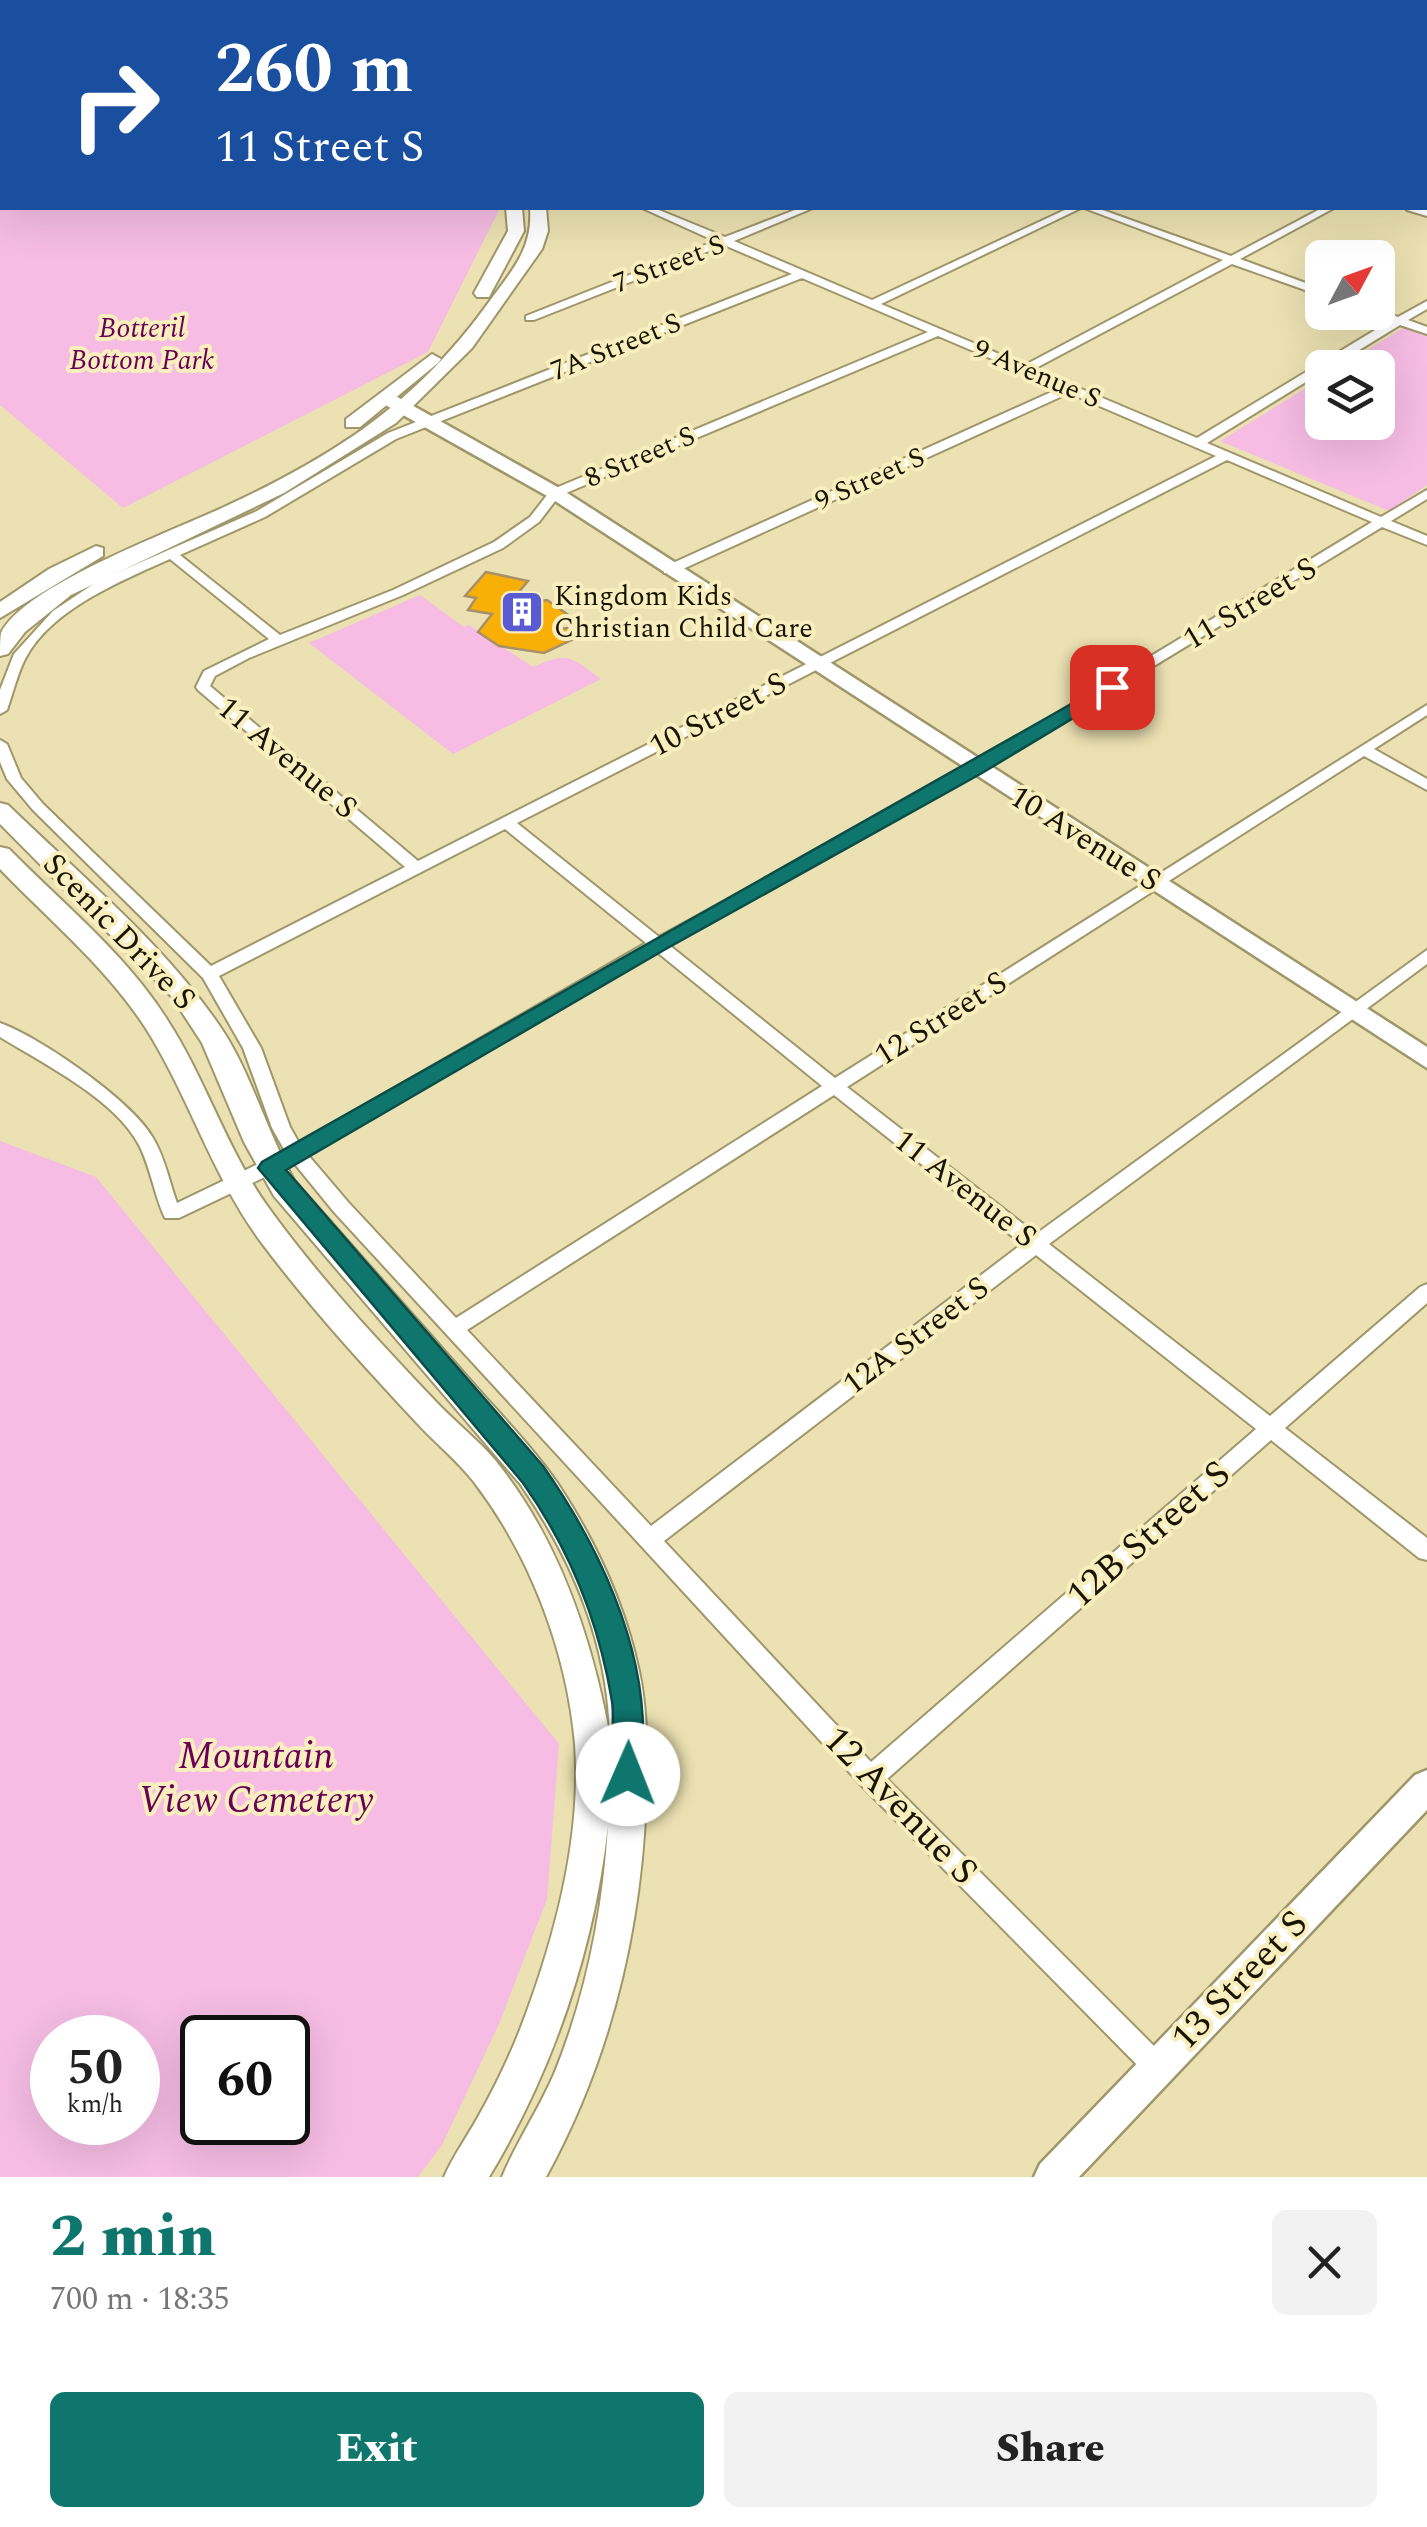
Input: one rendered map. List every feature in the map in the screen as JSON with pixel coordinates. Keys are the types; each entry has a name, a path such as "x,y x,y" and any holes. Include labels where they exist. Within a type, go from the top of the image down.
{"main road":[{"path":"0,612 91,554 279,468 396,403 471,312 506,256 516,231 514,210"},
{"path":"0,649 36,612 82,579 288,483 458,357 523,266 540,232 538,210"},
{"name":"Scenic Drive S","path":"0,810 162,970 200,1015 283,1160 533,1474 556,1508 590,1574 620,1661 629,1717 620,1914 583,2052 551,2130 523,2177"},
{"name":"Scenic Drive S","path":"0,855 108,966 156,1022 208,1118 236,1184 272,1235 430,1416 489,1477 530,1540 562,1606 594,1748 590,1814 577,1900 549,2000 520,2074 483,2150 464,2177"}],"street":[{"name":"9 Avenue S","path":"653,210 1427,540"},
{"name":"7 Street S","path":"530,318 803,210"},
{"path":"872,304 1072,210"},
{"path":"1094,210 1305,287"},
{"path":"1026,369 1324,210"},
{"name":"7A Street S","path":"430,421 802,274"},
{"path":"1198,443 1427,304"},
{"path":"1395,320 1427,332"},
{"name":"8 Street S","path":"203,687 216,670 494,549 548,508 555,493 938,332"},
{"name":"9 Street S","path":"669,570 1070,388"},
{"name":"10 Avenue S","path":"396,403 555,493 1427,1059"},
{"path":"0,710 19,657 58,614 103,584 261,514 392,436 430,421"},
{"name":"10 Street S","path":"210,974 1226,455"},
{"name":"11 Street S","path":"0,1029 84,1083 134,1124 147,1141 172,1213 283,1160 656,945 975,769 1427,494"},
{"path":"170,554 280,641"},
{"name":"11 Avenue S","path":"203,687 416,868"},
{"name":"12 Street S","path":"455,1328 1427,709"},
{"name":"Scenic Drive S","path":"0,744 14,779 38,806 210,974 252,1048 281,1128 283,1160 455,1328 649,1540"},
{"path":"1365,750 1427,784"},
{"name":"11 Avenue S","path":"508,823 656,945 1427,1551"},
{"name":"12A Street S","path":"649,1540 1035,1245 1427,956"},
{"name":"12B Street S","path":"870,1778 1427,1292"},
{"name":"12 Avenue S","path":"649,1540 870,1778 1158,2067"},
{"name":"13 Street S","path":"1053,2177 1421,1804"}],"green space":[{"name":"Botteril Bottom Park","path":"0,210 499,210 428,352 123,508 0,405"},
{"path":"1405,327 1427,335 1427,485 1389,511 1220,441 1305,388 1305,440 1395,440 1395,350 1367,350"},
{"path":"420,595 464,627 469,625 533,667 555,659 569,659 601,679 453,754 309,643"},
{"name":"Mountain View Cemetery","path":"0,1141 96,1177 559,1744 547,1899 499,2024 442,2145 418,2177 0,2177"}],"building":[{"name":"Kingdom Kids Christian Child Care","path":"486,572 528,581 507,606 547,600 567,614 555,630 598,623 599,627 544,653 499,646 478,632 492,614 468,610 476,598 465,596"}],"place":[{"name":"Kingdom Kids Christian Child Care","path":"522,612"}],"route":[{"path":"628,1774 629,1717 620,1661 590,1574 556,1508 533,1474 270,1168 656,945 975,769 1112,687"}]}
